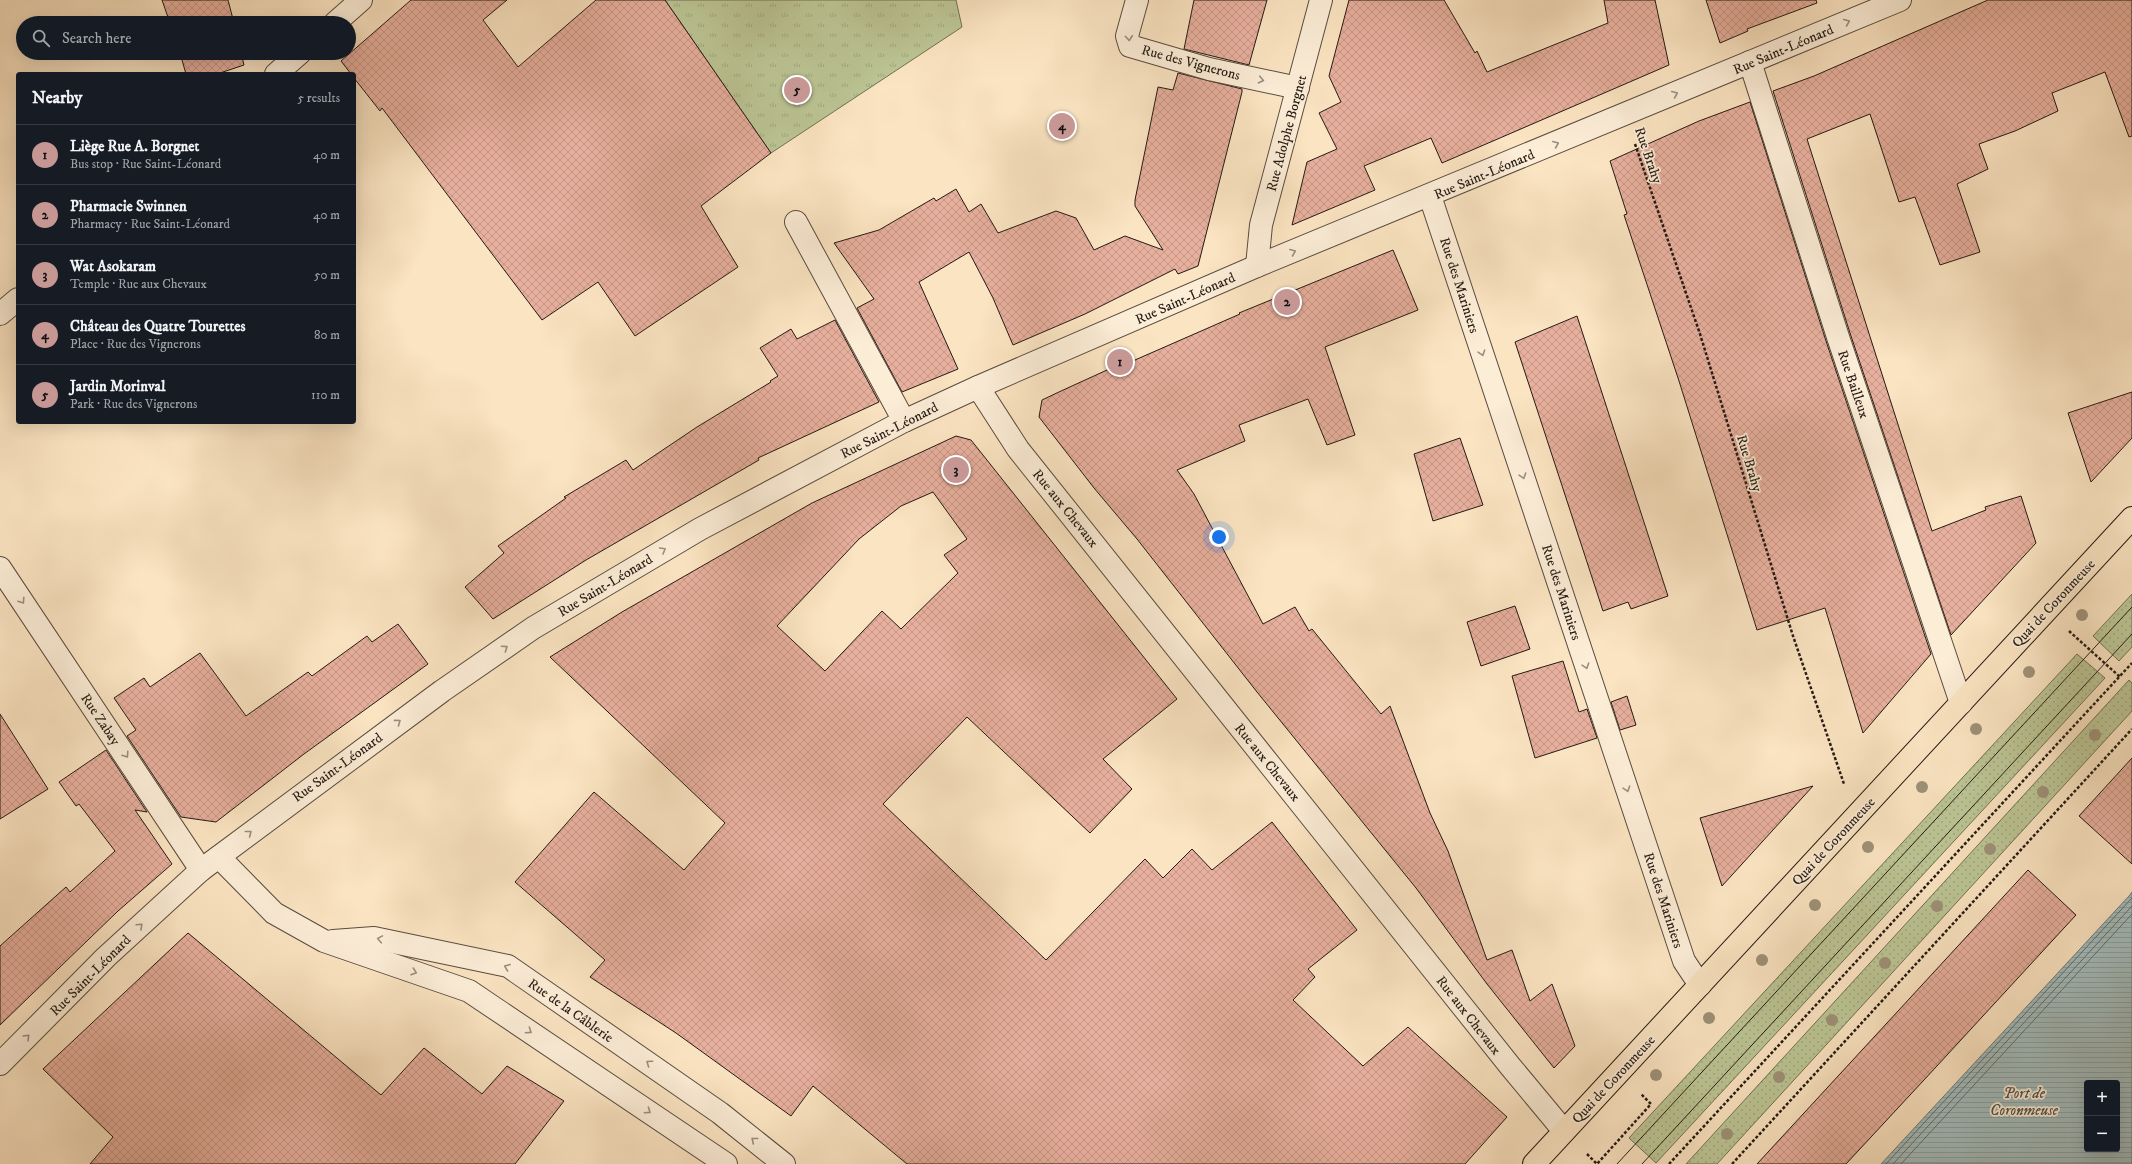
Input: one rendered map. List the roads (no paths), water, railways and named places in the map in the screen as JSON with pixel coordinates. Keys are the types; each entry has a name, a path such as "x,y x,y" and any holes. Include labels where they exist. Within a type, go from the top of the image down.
{"main road":[{"name":"Quai de Coronmeuse","path":"1534,1164 2132,518"}],"street":[{"path":"343,16 361,0"},
{"name":"Rue des Vignerons","path":"1137,0 1127,36 1130,46 1209,69 1298,88"},
{"name":"Rue Adolphe Borgnet","path":"1257,266 1261,225 1321,0"},
{"name":"Rue Saint-Léonard","path":"0,1064 106,957 201,870 299,794 533,628 700,529 904,421 978,387 1257,266 1430,196 1900,0"},
{"path":"278,72 292,60"},
{"name":"Rue Bailleux","path":"1750,62 1838,337 1961,703"},
{"name":"Rue des Mariniers","path":"1430,196 1684,961 1700,985"},
{"path":"796,222 904,421"},
{"path":"0,314 16,301"},
{"name":"Rue aux Chevaux","path":"978,387 1018,449 1510,1066 1564,1131"},
{"name":"Rue Zabay","path":"0,568 201,870"},
{"path":"219,857 274,913 324,941 469,992 726,1164"},
{"name":"Rue de la Câblerie","path":"324,941 374,938 508,966 720,1113 784,1164"}],"water":[{"name":"Port de Coronmeuse","path":"2132,892 2132,1164 1881,1164 2129,896"}],"tram line":[{"path":"1617,1164 2132,607"},
{"path":"1642,1164 2132,634"}],"place":[{"name":"Jardin Morinval","path":"797,90"},
{"name":"Château des Quatre Tourettes","path":"1062,126"},
{"name":"Pharmacie Swinnen","path":"1287,302"},
{"name":"Liège Rue A. Borgnet","path":"1120,362"},
{"name":"Wat Asokaram","path":"956,470"}]}
